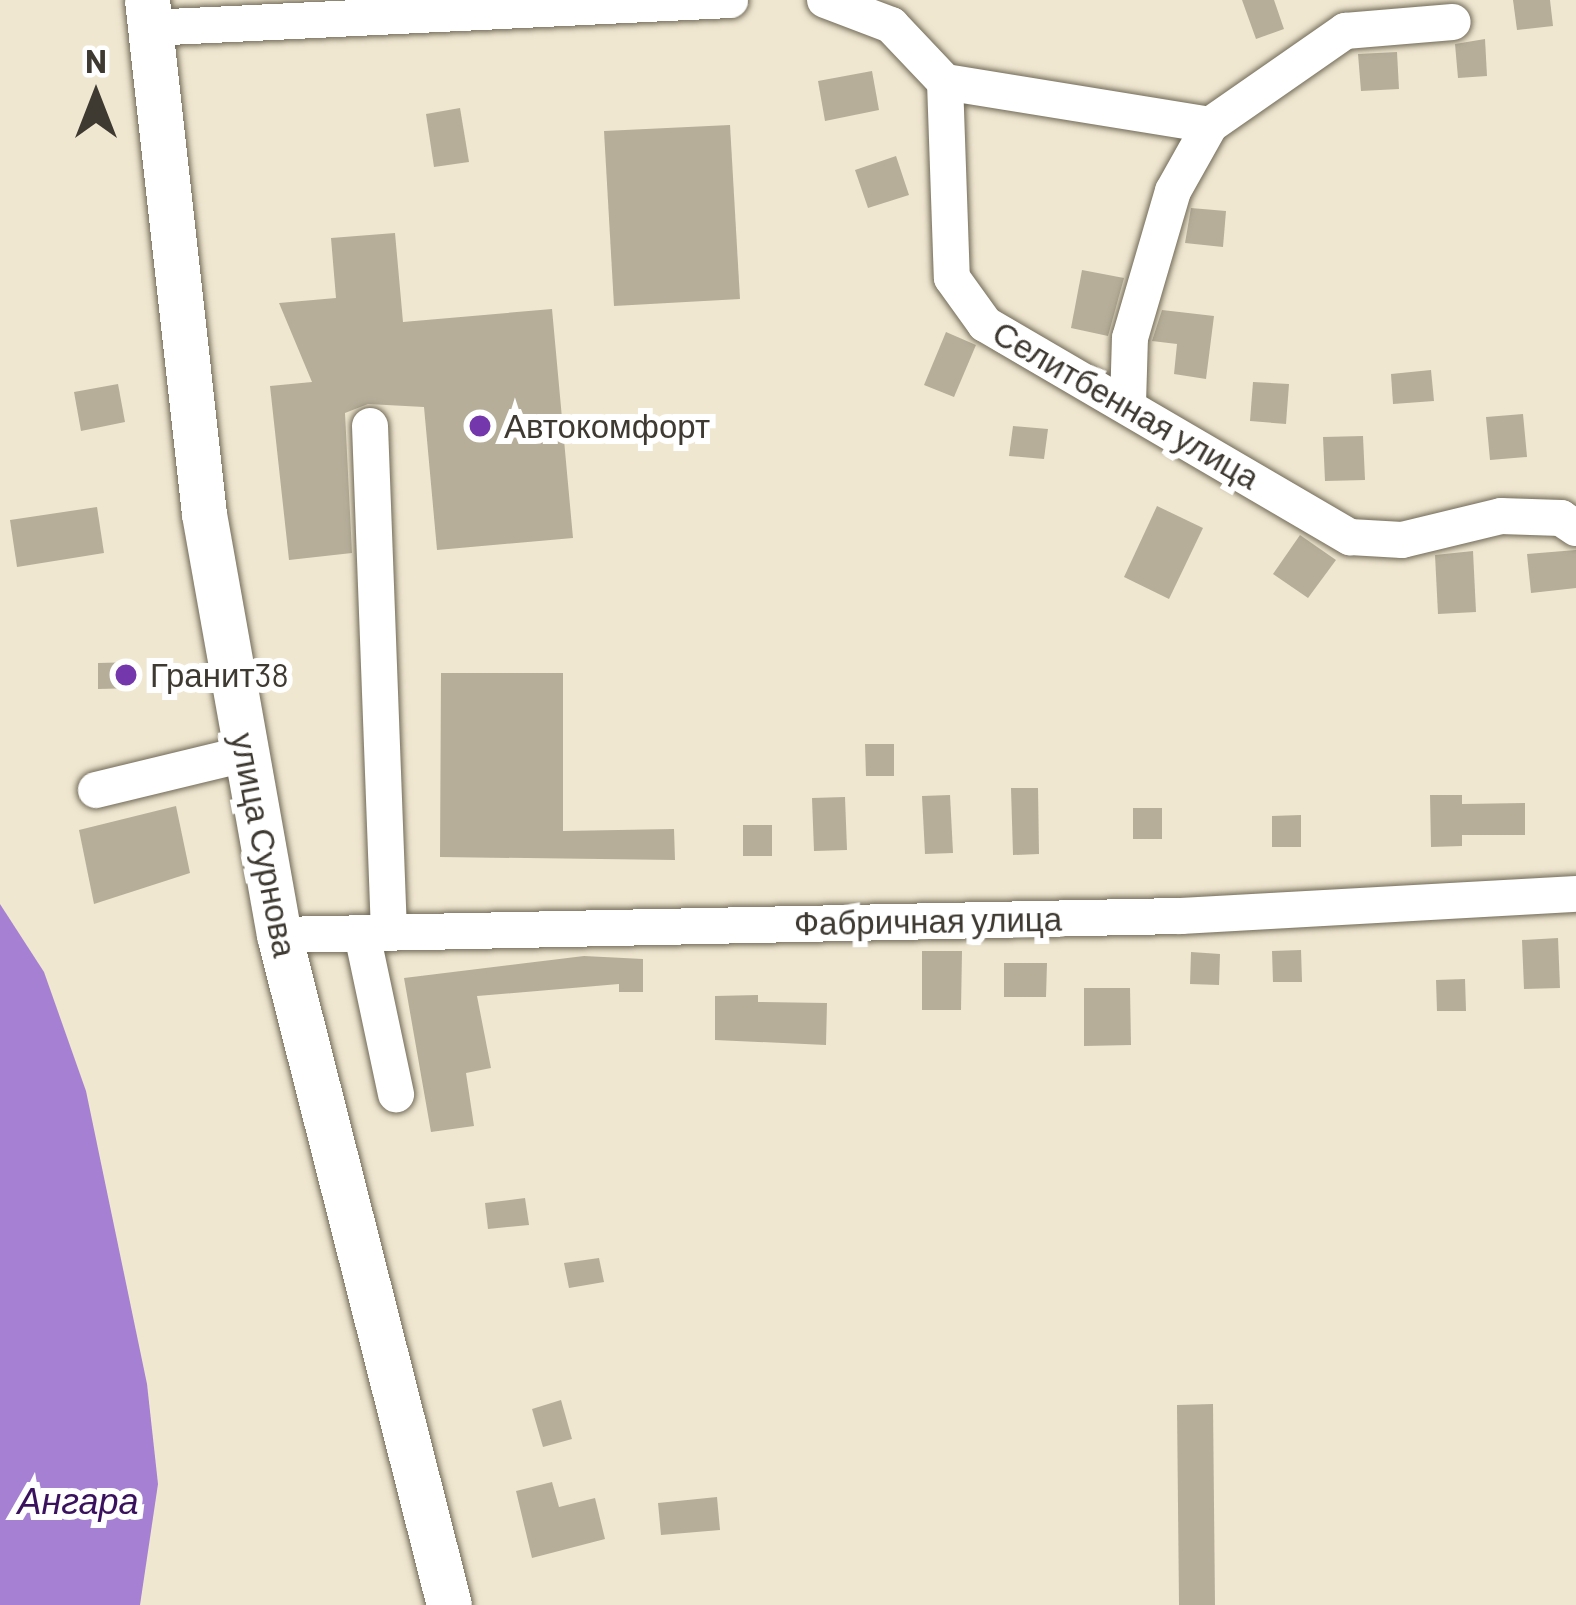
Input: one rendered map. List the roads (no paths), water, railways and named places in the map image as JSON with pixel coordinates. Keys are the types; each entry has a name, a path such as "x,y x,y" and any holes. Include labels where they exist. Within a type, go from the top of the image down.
{"main road":[{"name":"улица Сурнова","path":"140,9 160,331 224,759 419,1605"},
{"name":"улица Сурнова","path":"140,9 204,514 279,935 449,1605"}],"street":[{"path":"140,9 730,0"},
{"path":"825,0 891,26 945,82 1210,125"},
{"path":"1128,404 1130,338 1173,191 1210,125 1345,31 1453,22"},
{"name":"Селитбенная улица","path":"945,82 952,278 985,324 1350,537 1402,540 1501,516 1561,518 1576,529"},
{"path":"370,426 375,933 396,1094"},
{"path":"96,790 224,759"},
{"name":"Фабричная улица","path":"279,935 1181,916 1576,894"}],"water":[{"name":"Ангара","path":"0,904 44,972 86,1091 147,1384 158,1484 140,1605 0,1605"}],"place":[{"name":"Автокомфорт","path":"480,426"},
{"name":"Гранит38","path":"126,675"}]}
